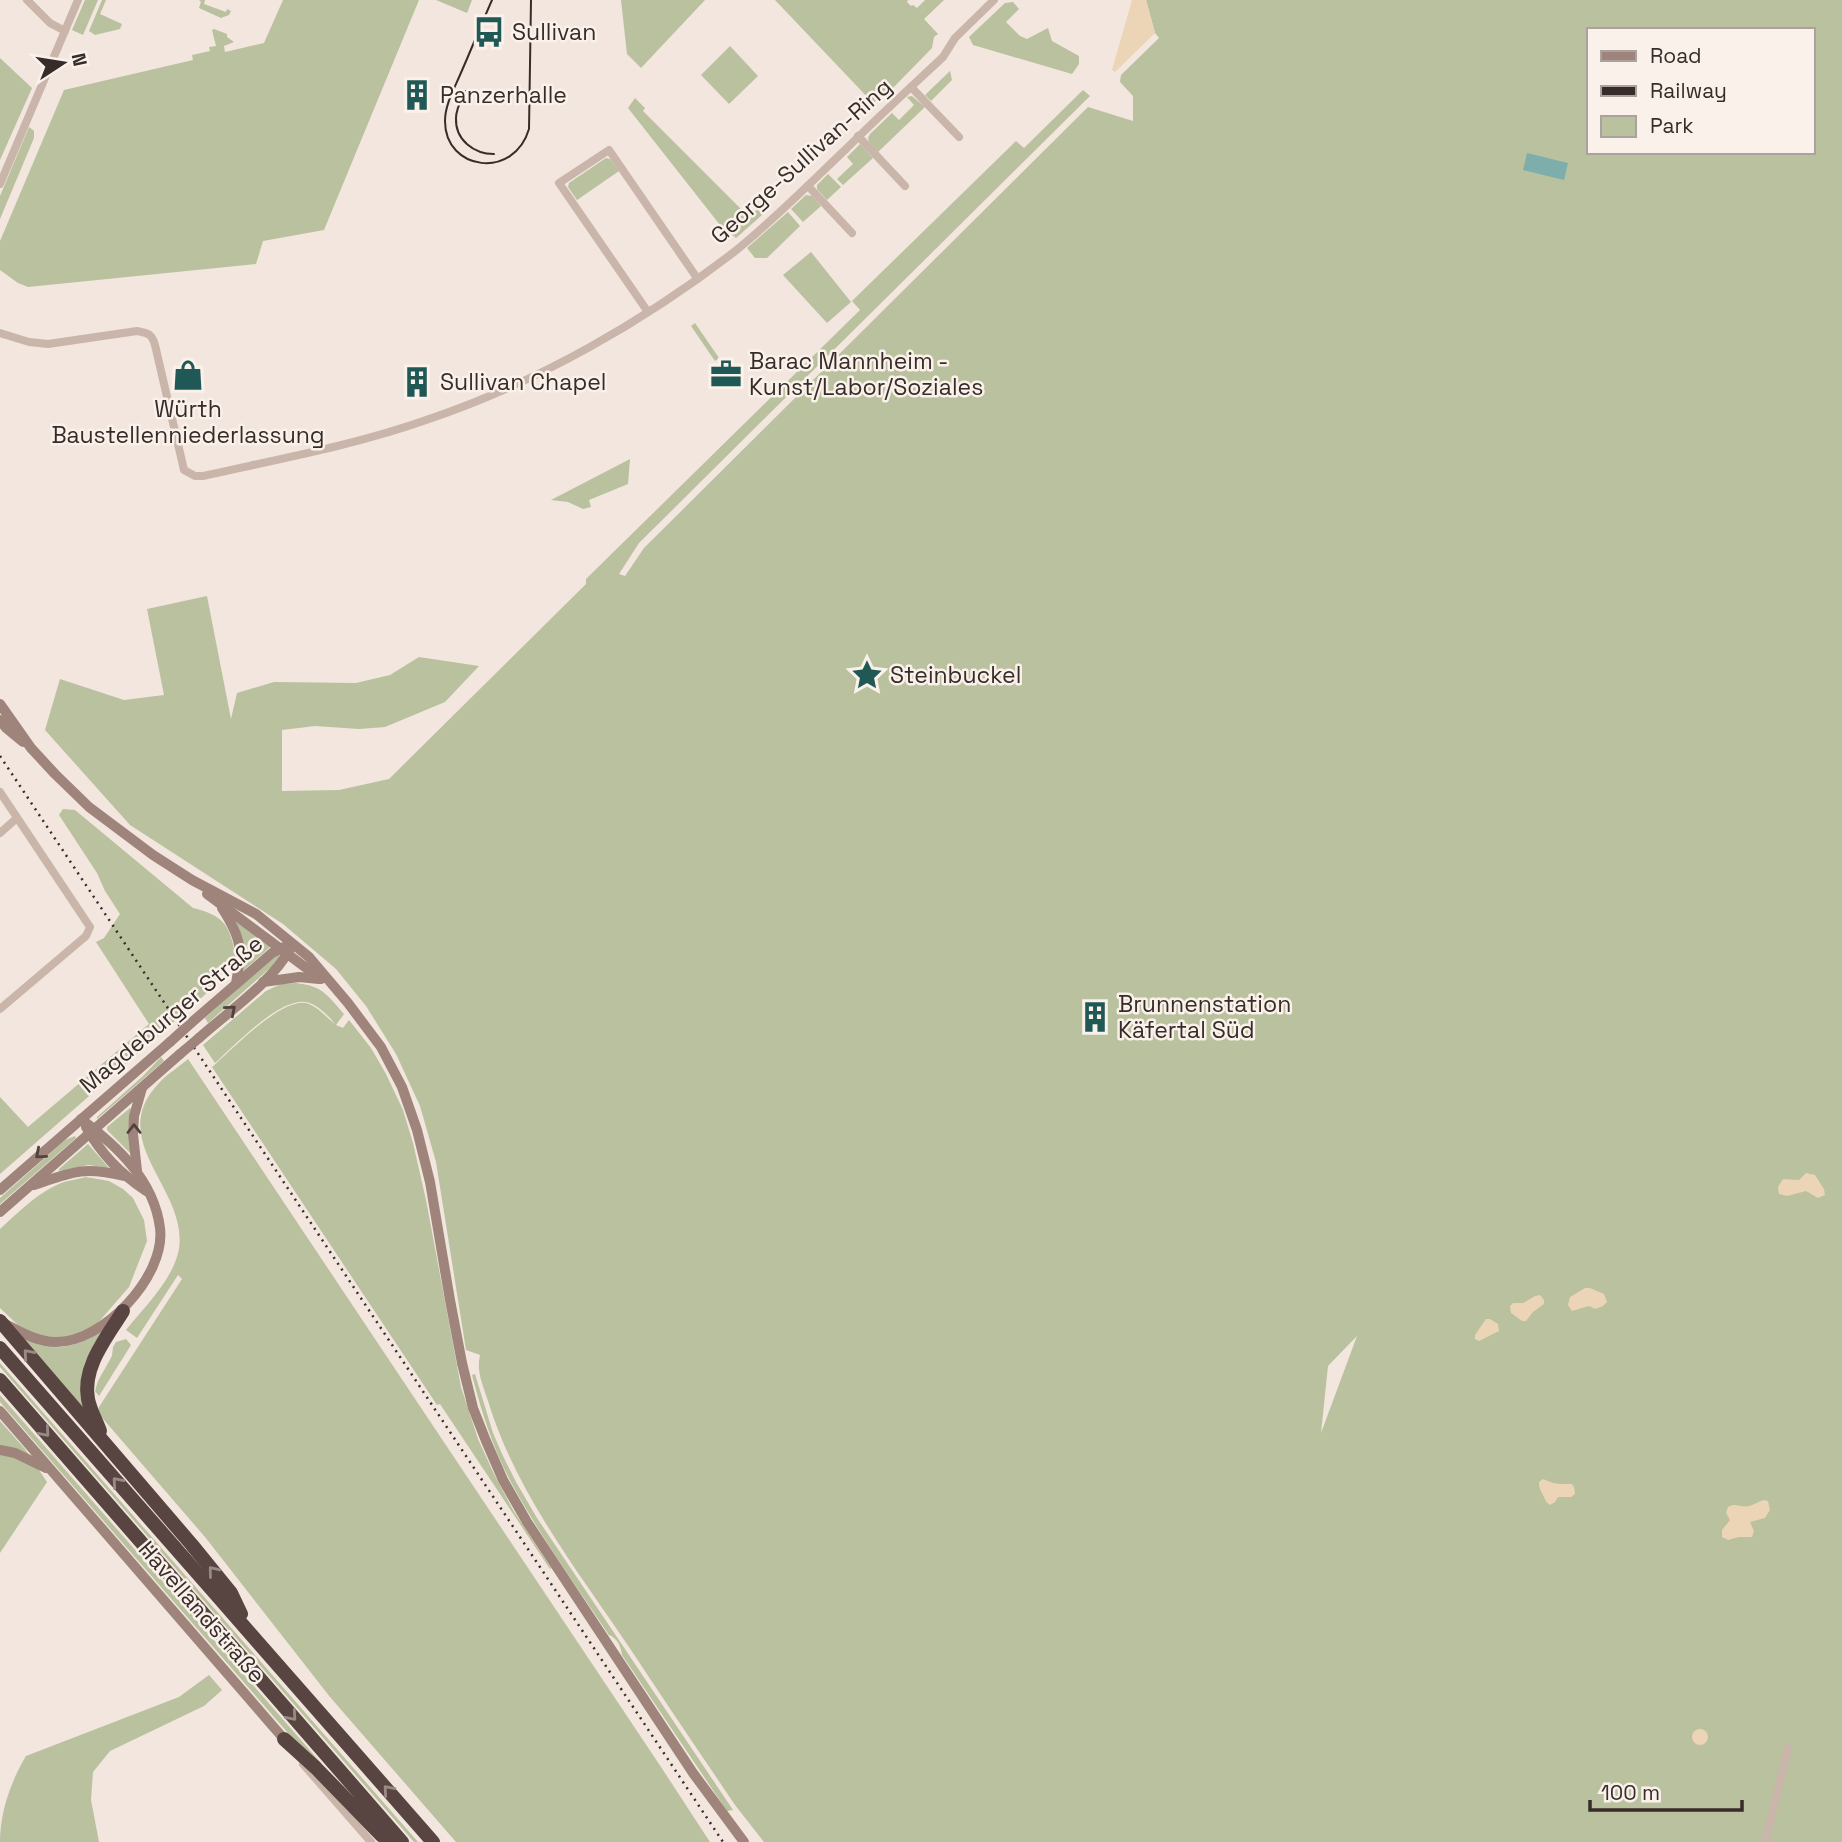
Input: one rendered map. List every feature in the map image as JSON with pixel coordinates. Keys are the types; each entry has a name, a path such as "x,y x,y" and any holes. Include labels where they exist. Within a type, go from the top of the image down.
{"highway":[{"path":"104,1442 92,1411 87,1386 90,1370 122,1311"},
{"path":"0,1321 231,1593 248,1629"},
{"path":"0,1348 433,1842"},
{"path":"0,1380 402,1842"},
{"path":"284,1740 316,1768 381,1835 392,1842"}],"main road":[{"path":"0,704 31,748 89,807 192,880 256,914 319,968 325,981"},
{"path":"0,720 31,748"},
{"path":"192,880 325,981 352,1008 381,1047 402,1087 417,1130 430,1181 462,1363 473,1408 503,1480 527,1522 693,1773 744,1842"},
{"path":"219,903 233,925 240,948 236,984"},
{"name":"Magdeburger Straße","path":"0,1190 272,953 284,951 293,943"},
{"name":"Magdeburger Straße","path":"0,1212 263,982 282,963 284,951"},
{"path":"263,982 299,977 325,981"},
{"path":"137,1171 134,1116 142,1087"},
{"path":"0,1321 35,1339 54,1342 73,1340 89,1334 122,1311 151,1272 159,1250 160,1226 148,1193 137,1171 108,1139 92,1131 81,1119"},
{"path":"92,1131 98,1148 126,1177 148,1193"},
{"path":"28,1187 72,1172 103,1171 126,1177"},
{"name":"Havellandstraße","path":"0,1411 284,1740"},
{"path":"0,1450 27,1458 55,1474"}],"street":[{"path":"27,0 50,23 65,31"},
{"path":"0,184 78,0"},
{"name":"George-Sullivan-Ring","path":"0,333 29,342 48,344 137,331 148,332 155,345 184,470 195,476 353,442 429,419 507,387 613,334 734,252 943,57 955,38 994,0"},
{"path":"911,87 959,136"},
{"path":"859,136 905,186"},
{"path":"648,312 559,183 609,150 697,278"},
{"path":"807,186 852,233"},
{"path":"0,792 90,927 86,936 0,1009"},
{"path":"0,833 17,818"},
{"name":"Havellandstraße","path":"284,1740 371,1842"},
{"path":"1765,1842 1788,1748"}],"green space":[{"path":"85,0 98,0 83,35 72,30"},
{"path":"102,0 106,0 100,14 122,24 120,29 95,35 89,31"},
{"path":"199,0 205,0 204,4 226,12 227,9 231,11 229,15 221,18 199,8"},
{"path":"283,0 419,0 324,230 263,241 256,264 28,287 0,270 0,241 64,90 193,60 192,55 210,51 209,47 216,46 212,30 214,29 227,34 234,42 224,46 225,52 264,43"},
{"path":"436,0 472,0 467,13"},
{"path":"621,0 705,0 641,68 627,54"},
{"path":"775,0 908,0 911,6 917,8 925,0 944,0 924,19 938,34 934,37 932,48 888,93 873,103"},
{"path":"1146,0 1842,0 1842,1842 764,1842 735,1805 570,1561 515,1468 482,1384 479,1373 480,1355 466,1350 436,1162 420,1106 396,1054 366,1006 336,969 283,924 130,825 45,730 60,679 124,700 164,695 147,609 207,596 231,719 237,693 274,682 356,683 390,675 419,657 479,666 445,702 385,727 359,729 315,726 282,730 282,791 339,790 389,779 586,584 586,579 860,310 852,301 1016,141 1024,148 1083,90 1090,96 639,543 619,574 625,576 644,548 1088,107 1133,121 1133,96 1120,82 1121,75 1159,38 1155,33","holes":["1357,1336 1321,1433 1328,1366"]},
{"path":"1013,2 1019,9 1006,22 1027,39 1048,28 1052,41 1079,56 1079,64 1072,74 973,45 969,37 1005,3"},
{"path":"730,46 758,76 729,104 701,75"},
{"path":"0,58 32,88 0,160"},
{"path":"950,71 952,80 931,101 925,95"},
{"path":"912,96 925,107 878,152 869,142 870,134 892,113 899,120 914,105 907,97"},
{"path":"635,98 645,108 643,111 748,216 765,204 770,208 736,238 720,225 628,108"},
{"path":"29,127 34,131 34,138 0,219 0,196"},
{"path":"860,144 873,158 843,185 837,179 853,164 847,157"},
{"path":"606,158 610,159 619,171 577,200 568,187 569,183"},
{"path":"828,174 841,187 827,200 817,189 817,185"},
{"path":"806,195 812,196 821,206 803,222 791,209"},
{"path":"788,212 800,226 767,258 755,258 747,248"},
{"path":"811,252 851,302 827,323 783,275"},
{"path":"695,323 719,358 715,361 691,326"},
{"path":"630,459 628,484 589,500 591,507 583,509 568,502 551,500"},
{"path":"63,809 75,810 193,908 211,914 223,922 235,954 208,992 0,1174 0,1097 28,1127 149,1024 96,942 104,938 120,914 59,815"},
{"path":"236,921 270,947 243,971 244,946"},
{"path":"280,954 279,960 208,1023 205,1018"},
{"path":"296,983 319,989 344,1014 336,1025 343,1028 349,1020 371,1048 403,1110 426,1200 461,1387 478,1439 494,1474 550,1569 440,1404 437,1405 212,1067 258,1026 286,1007 298,1003 309,1004 335,1024 326,1014 313,1005 305,1002 294,1003 282,1008 270,1015 215,1063 203,1045 266,991 281,984"},
{"path":"161,1057 164,1061 97,1119 97,1117"},
{"path":"188,1059 710,1842 456,1842 330,1697 205,1537 98,1413 99,1407 182,1279 178,1275 137,1338 126,1330 165,1282 179,1249 178,1227 172,1205 144,1145 140,1125 144,1104 159,1083"},
{"path":"130,1108 128,1129 132,1155 107,1130 107,1127"},
{"path":"75,1136 76,1138 0,1204 0,1198 65,1140"},
{"path":"88,1144 109,1168 89,1165 59,1171 59,1169"},
{"path":"86,1177 109,1181 133,1198 144,1220 147,1241 129,1287 96,1325 64,1338 41,1337 18,1325 0,1308 0,1229 46,1191 64,1182"},
{"path":"106,1328 99,1343 87,1413 22,1338 45,1346 65,1346 85,1340"},
{"path":"126,1339 131,1345 99,1396 95,1391 112,1356 113,1347 116,1342"},
{"path":"0,1363 418,1842 414,1842 0,1367"},
{"path":"475,1374 493,1433 516,1482 537,1518 733,1810 727,1811 524,1505 506,1473 489,1432 472,1375"},
{"path":"0,1395 322,1765 301,1748 0,1402"},
{"path":"0,1421 25,1449 47,1482 0,1553"},
{"path":"209,1675 222,1690 204,1706 110,1751 93,1772 91,1800 99,1842 0,1842 7,1797 26,1756 179,1697"}],"sand":[{"path":"1132,0 1146,0 1155,33 1115,72 1112,70"},
{"path":"1806,1173 1815,1175 1825,1195 1818,1198 1806,1191 1787,1196 1779,1194 1778,1187 1783,1179 1799,1180"},
{"path":"1585,1288 1604,1294 1607,1302 1595,1309 1589,1306 1572,1311 1568,1305 1570,1297"},
{"path":"1540,1295 1544,1304 1526,1321 1511,1313 1510,1306 1513,1303 1523,1303"},
{"path":"1486,1319 1498,1324 1499,1331 1479,1341 1475,1339 1475,1335"},
{"path":"1543,1479 1558,1484 1571,1484 1575,1494 1571,1497 1558,1497 1550,1505 1539,1487 1539,1482"},
{"path":"1768,1501 1770,1510 1765,1518 1750,1522 1754,1531 1752,1537 1728,1540 1722,1537 1722,1530 1730,1520 1726,1513 1728,1507 1749,1506"},
{"path":"1697,1729 1703,1729 1708,1737 1706,1743 1697,1745 1692,1740 1692,1734"}],"water":[{"path":"1527,153 1568,163 1564,180 1523,170"}],"tram line":[{"path":"492,0 450,97 445,121 448,138 456,151 481,163 496,162 510,156 521,145 529,129 531,0"},
{"path":"465,91 456,115 459,133 473,148 494,154"}],"railway":[{"path":"0,756 723,1842"}],"place":[{"name":"Sullivan","path":"489,32"},
{"name":"Panzerhalle","path":"417,95"},
{"name":"Barac Mannheim - Kunst/Labor/Soziales","path":"726,374"},
{"name":"Würth Baustellenniederlassung","path":"188,375"},
{"name":"Sullivan Chapel","path":"417,382"},
{"name":"Steinbuckel","path":"867,675"},
{"name":"Brunnenstation Käfertal Süd","path":"1095,1017"}]}
